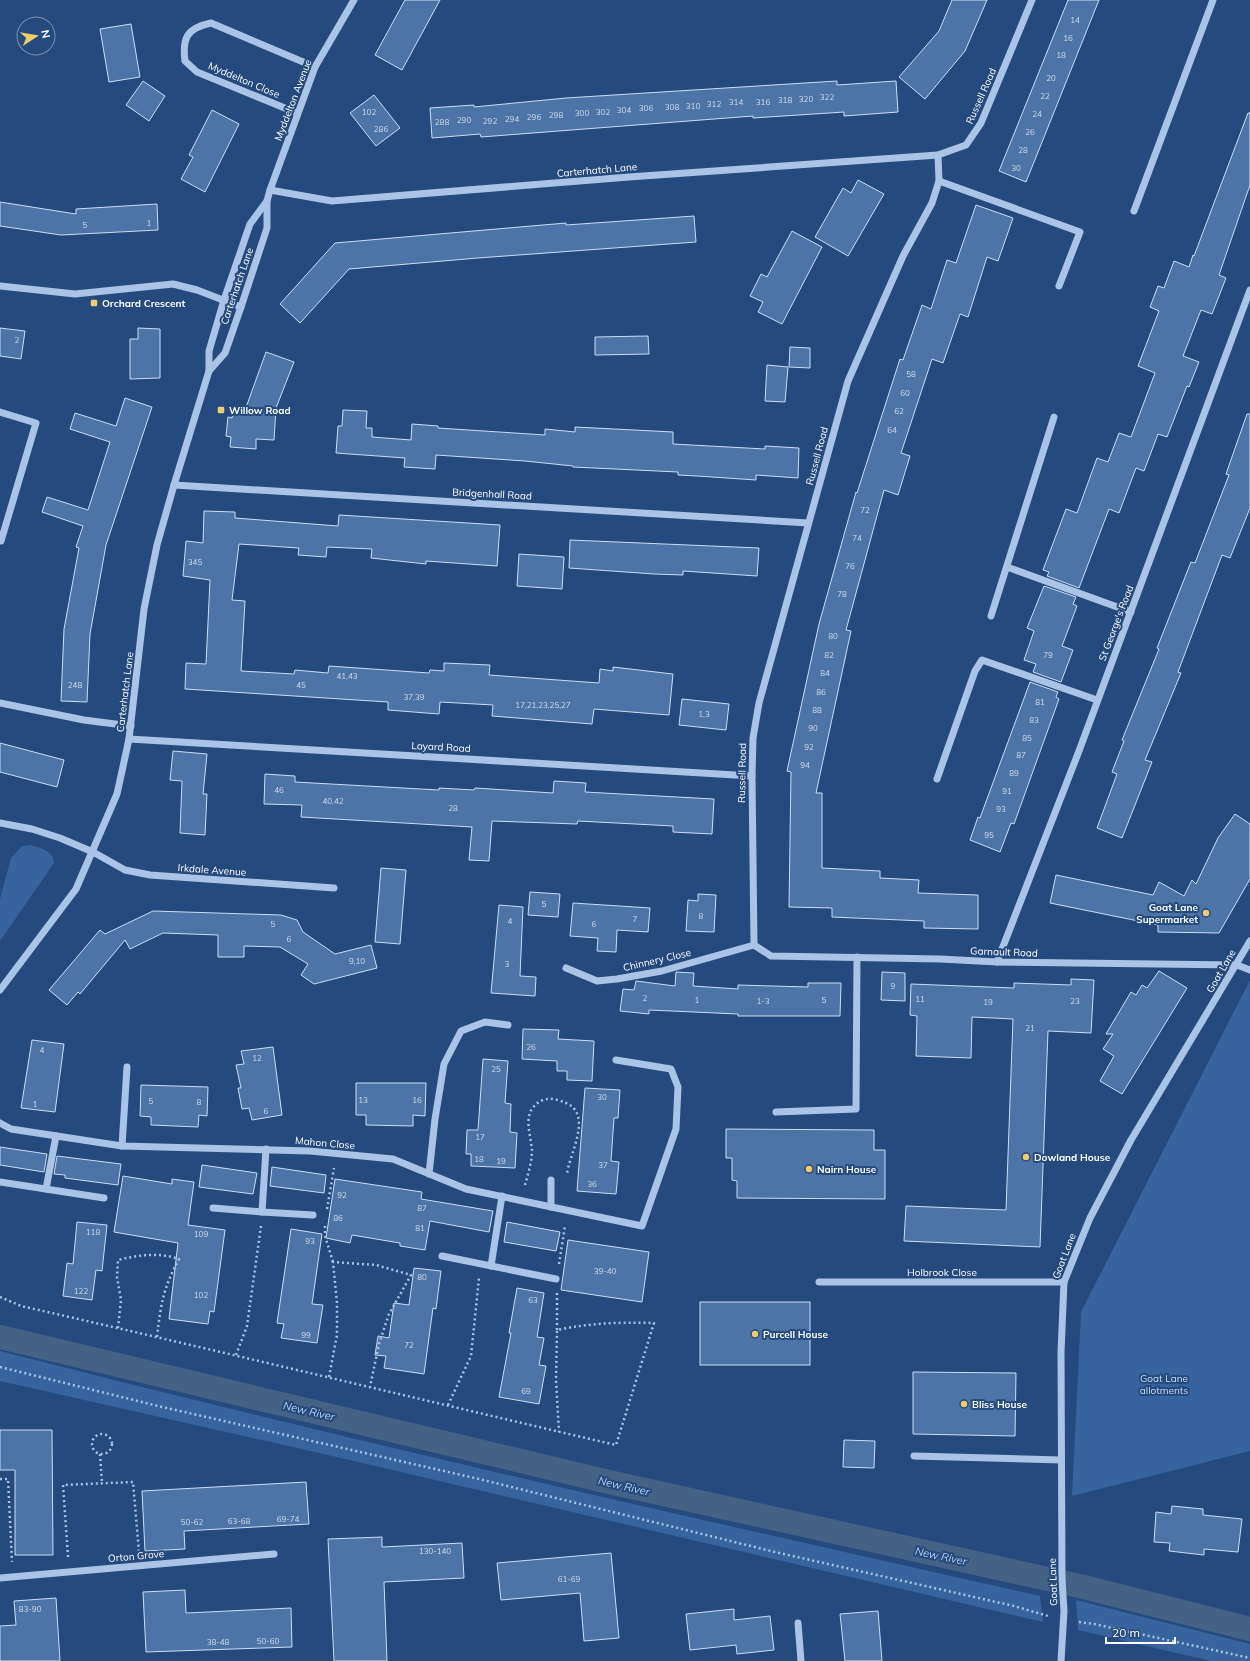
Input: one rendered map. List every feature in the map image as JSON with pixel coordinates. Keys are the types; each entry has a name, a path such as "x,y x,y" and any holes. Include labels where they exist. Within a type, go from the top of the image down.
{"street":[{"name":"Myddelton Avenue","path":"270,190 296,113 315,67 354,0"},
{"name":"Russell Road","path":"754,945 753,738 759,703 848,382 903,256 932,203 940,181 938,155 966,145 981,123 1032,0"},
{"path":"1134,211 1213,0"},
{"name":"Myddelton Close","path":"296,113 197,72 185,61 183,47 186,36 198,25 211,23 315,67"},
{"name":"Carterhatch Lane","path":"209,371 225,353 241,307 267,228 267,201 270,190 332,202 621,178 938,155"},
{"path":"940,181 1080,232 1059,286"},
{"name":"Carterhatch Lane","path":"0,990 76,889 117,794 129,739 144,609 157,545 209,371 209,351 224,300 250,224 267,201"},
{"path":"0,286 75,294 173,284 197,290 241,307"},
{"name":"St George's Road","path":"997,962 1131,612 1250,290"},
{"path":"0,412 36,423 1,541"},
{"path":"991,616 1054,417"},
{"name":"Bridgenhall Road","path":"174,485 808,523"},
{"path":"1006,567 1131,612"},
{"path":"937,780 975,671 982,660 1097,700"},
{"path":"0,703 84,720 131,726"},
{"name":"Layard Road","path":"129,739 752,776"},
{"name":"Irkdale Avenue","path":"0,823 32,829 60,838 93,852 125,870 150,875 334,888"},
{"name":"Goat Lane","path":"1061,1661 1064,1620 1062,1605 1060,1352 1064,1282 1090,1218 1131,1140 1250,941"},
{"name":"Garnault Road","path":"754,945 771,956 858,957 997,962 1237,965"},
{"name":"Chinnery Close","path":"566,968 596,981 617,979 662,971 754,945"},
{"path":"776,1112 856,1109 858,957"},
{"path":"1237,965 1250,970"},
{"path":"430,1174 435,1119 444,1064 461,1031 485,1022 508,1024"},
{"name":"Mahon Close","path":"0,1123 11,1129 122,1146 266,1149 393,1159 466,1188 642,1226 676,1129 678,1087 671,1069 616,1060"},
{"path":"122,1146 127,1067"},
{"path":"46,1189 56,1136"},
{"path":"262,1212 266,1149"},
{"path":"551,1180 551,1207"},
{"path":"0,1182 104,1198"},
{"path":"491,1266 502,1196"},
{"path":"213,1208 313,1215"},
{"path":"442,1256 556,1279"},
{"name":"Holbrook Close","path":"819,1282 1064,1282"},
{"path":"914,1456 1061,1460"},
{"name":"Orton Grove","path":"0,1578 274,1554"},
{"path":"798,1623 801,1661"}],"path":[{"path":"521,1200 531,1165 532,1150 529,1128 530,1113 537,1103 548,1099 570,1105 576,1114 579,1126 577,1140 567,1166 566,1180"},
{"path":"326,1214 336,1154"},
{"path":"236,1355 247,1326 262,1212"},
{"path":"325,1221 325,1236 333,1262 337,1303 337,1334 329,1377"},
{"path":"118,1328 121,1300 118,1277 118,1260 141,1254 167,1255 179,1259 167,1281 161,1302 157,1337"},
{"path":"333,1262 376,1265 411,1275 388,1314 379,1344 370,1387"},
{"path":"448,1405 471,1356 481,1264"},
{"path":"0,1297 21,1306 236,1355 559,1432 616,1445 654,1323 606,1322 557,1330 556,1380 559,1432"},
{"path":"0,1368 158,1406 487,1481 775,1552 1014,1606 1042,1615"},
{"path":"100,1454 106,1453 112,1448 110,1438 105,1434 97,1434 92,1440 92,1448 100,1454 102,1483"},
{"path":"0,1479 8,1479 13,1576"},
{"path":"69,1572 63,1485 134,1482 141,1566"},
{"path":"1076,1622 1094,1624 1250,1658"}],"green space":[{"path":"31,845 43,849 52,855 54,863 0,941 0,899 11,858 22,846"},
{"name":"Goat Lane allotments","path":"1250,980 1250,1451 1072,1496 1081,1312"},
{"path":"0,1351 389,1447 649,1508 1040,1596 1043,1622 341,1458 0,1381"},
{"path":"1076,1600 1250,1644 1250,1661 1211,1661 1078,1630"}],"building":[{"path":"405,0 440,0 402,70 375,55"},
{"path":"952,0 987,0 965,51 925,99 899,77 939,31"},
{"path":"1068,0 1099,0 1026,182 999,171"},
{"path":"131,24 140,77 109,82 100,29"},
{"path":"143,81 165,96 149,121 126,105"},
{"path":"837,81 837,85 896,81 898,112 844,116 844,112 753,118 753,116 481,137 480,134 432,138 430,108 474,105 474,107 566,98"},
{"path":"374,95 400,128 376,146 350,113"},
{"path":"212,110 239,124 205,192 181,179 193,157 189,155"},
{"path":"1248,113 1250,113 1250,185 1219,275 1226,278 1212,314 1201,310 1183,356 1199,362 1189,387 1187,386 1167,437 1158,434 1144,471 1136,468 1119,513 1109,509 1079,588 1047,576 1049,572 1043,570 1066,509 1077,513 1097,458 1108,462 1119,433 1131,437 1155,373 1138,366 1159,311 1150,307 1158,286 1164,288 1174,261 1189,267"},
{"path":"858,180 884,194 848,256 815,237 843,188 851,193"},
{"path":"0,202 76,214 76,209 157,204 158,230 61,235 0,226"},
{"path":"976,205 1013,218 998,261 987,257 968,317 960,314 943,363 932,359 901,453 910,456 898,495 884,490 846,630 851,631 816,793 822,793 822,868 880,871 880,878 919,880 918,893 978,895 978,929 924,928 924,921 832,917 832,908 789,907 791,772 787,771 819,624 856,492 857,493 900,359 903,360 922,305 931,309 947,260 956,263"},
{"path":"694,216 696,242 349,269 300,323 280,304 335,243 566,223 566,225"},
{"path":"792,231 822,247 782,324 758,312 763,302 750,296 761,274 767,277"},
{"path":"0,328 25,331 21,359 0,356"},
{"path":"138,328 160,329 160,378 130,379 130,339 138,339"},
{"path":"648,336 649,354 595,355 595,337"},
{"path":"790,347 810,348 810,368 789,367"},
{"path":"266,352 294,362 276,408 274,440 256,439 256,449 230,447 231,437 226,436 228,417 232,418 233,412 244,413"},
{"path":"767,365 788,367 785,402 765,401"},
{"path":"125,398 152,407 106,545 90,634 87,702 61,701 64,629 79,548 76,547 83,526 42,512 47,497 88,510 110,442 70,429 75,413 116,426"},
{"path":"343,410 367,411 366,428 372,428 372,437 411,440 412,424 438,426 438,428 545,435 545,429 575,432 575,427 673,432 673,444 765,449 765,446 799,448 798,478 756,475 756,480 678,475 678,472 573,467 525,461 436,455 435,469 404,467 405,458 336,453 338,426 342,426"},
{"path":"1247,414 1250,414 1250,508 1230,558 1222,555 1178,672 1181,673 1145,760 1152,762 1122,838 1097,828 1117,774 1112,772 1124,741 1122,740 1159,649 1157,648 1191,562 1195,563 1229,475 1226,474"},
{"path":"204,511 235,512 235,518 338,526 339,515 500,525 497,566 426,561 426,564 371,558 372,549 327,547 326,557 298,555 299,548 239,544 232,600 245,601 241,671 294,674 295,670 328,673 329,666 429,673 430,670 444,671 444,663 490,665 489,675 599,683 600,669 613,671 613,667 673,674 669,715 594,709 592,724 492,716 493,705 440,702 439,714 388,710 388,702 185,689 186,663 206,664 210,580 183,576 186,541 203,543"},
{"path":"570,540 759,548 757,576 683,571 683,575 654,574 569,568"},
{"path":"519,554 564,557 562,589 517,586"},
{"path":"1044,586 1076,597 1073,604 1077,606 1062,646 1073,650 1061,682 1033,672 1036,664 1024,660 1034,631 1027,628"},
{"path":"1030,682 1058,692 1056,697 1059,699 1014,824 1011,823 1000,852 970,840 978,817 980,818"},
{"path":"682,699 729,704 726,730 679,725"},
{"path":"0,743 64,760 57,787 0,772"},
{"path":"173,751 207,754 203,794 207,794 205,835 180,833 182,781 170,780"},
{"path":"265,774 295,776 295,782 439,790 439,788 474,790 475,788 553,793 554,781 586,783 585,792 714,799 712,834 673,832 673,826 578,821 577,824 492,821 489,861 469,860 472,827 301,817 302,805 264,804"},
{"path":"1235,814 1250,824 1250,879 1219,933 1158,932 1158,925 1050,903 1056,875 1153,895 1159,882 1184,896 1192,880 1196,884 1218,838"},
{"path":"381,868 406,870 400,944 375,942"},
{"path":"530,892 560,894 558,917 528,915"},
{"path":"698,894 716,895 714,932 686,931 688,900 698,901"},
{"path":"573,903 650,908 648,932 617,930 616,952 597,951 598,938 570,936"},
{"path":"499,905 523,907 520,976 536,977 535,996 491,993"},
{"path":"153,911 281,915 297,920 303,932 335,954 371,945 377,968 314,984 301,975 308,964 280,947 244,946 244,957 218,957 218,935 163,933 130,949 125,940 80,994 78,992 67,1005 49,990 100,930 105,934"},
{"path":"1159,971 1187,988 1122,1094 1100,1081 1114,1056 1103,1049 1113,1034 1106,1034 1131,992 1136,995 1142,985 1147,988"},
{"path":"676,972 694,973 693,986 738,989 738,985 808,987 808,983 841,983 840,1016 738,1016 738,1014 649,1010 649,1014 620,1011 623,989 634,990 636,981 675,986"},
{"path":"882,972 905,973 905,1001 881,1000"},
{"path":"1071,979 1094,980 1091,1033 1048,1031 1040,1247 904,1241 906,1206 1006,1210 1013,1019 972,1017 971,1058 916,1056 917,1016 910,1015 911,984 1014,988 1014,983 1071,985"},
{"path":"523,1029 559,1030 558,1039 594,1041 592,1081 567,1080 567,1071 557,1071 557,1061 522,1059"},
{"path":"32,1040 64,1044 55,1112 21,1108"},
{"path":"273,1047 282,1115 252,1120 249,1108 242,1109 238,1088 241,1088 236,1065 244,1064 241,1051"},
{"path":"483,1059 508,1061 505,1103 511,1104 510,1132 517,1133 515,1168 471,1166 471,1154 466,1154 467,1130 478,1130"},
{"path":"356,1083 426,1083 425,1116 413,1115 413,1126 366,1125 366,1115 356,1115"},
{"path":"141,1085 208,1087 207,1116 199,1115 198,1127 151,1125 151,1117 140,1116"},
{"path":"585,1088 620,1090 618,1118 614,1118 611,1161 619,1162 616,1194 577,1191"},
{"name":"Nairn House","path":"726,1129 874,1130 874,1150 885,1150 885,1199 737,1198 737,1181 732,1180 732,1158 726,1158"},
{"path":"0,1147 47,1154 44,1172 0,1165"},
{"path":"57,1156 121,1164 118,1185 65,1178 65,1175 54,1174"},
{"path":"202,1165 257,1173 253,1194 199,1187"},
{"path":"272,1167 326,1175 324,1193 270,1186"},
{"path":"123,1176 172,1184 172,1179 194,1182 188,1225 225,1230 214,1312 210,1311 208,1324 169,1319 178,1243 114,1232"},
{"path":"335,1179 422,1192 421,1199 493,1211 489,1232 430,1221 425,1250 400,1246 400,1243 352,1235 350,1243 326,1238"},
{"path":"77,1222 107,1225 102,1271 96,1270 92,1300 63,1296 67,1263 73,1264"},
{"path":"507,1222 560,1232 556,1251 504,1242"},
{"path":"291,1229 322,1234 312,1304 323,1305 317,1343 281,1338 284,1324 277,1323"},
{"path":"568,1240 649,1252 642,1302 561,1290"},
{"path":"414,1268 441,1271 436,1309 433,1308 424,1374 384,1368 386,1356 375,1355 378,1336 389,1338 394,1303 409,1305"},
{"path":"517,1288 544,1293 537,1337 544,1338 539,1365 546,1366 539,1404 499,1397 511,1333 509,1333"},
{"name":"Purcell House","path":"700,1302 810,1302 810,1365 700,1365"},
{"name":"Bliss House","path":"913,1372 1016,1373 1015,1436 913,1434"},
{"path":"0,1430 52,1430 53,1555 15,1555 15,1470 0,1470"},
{"path":"844,1440 875,1441 874,1468 843,1467"},
{"path":"306,1482 309,1524 184,1531 185,1549 145,1551 142,1491"},
{"path":"1172,1506 1203,1509 1203,1515 1242,1519 1238,1552 1204,1549 1204,1555 1169,1551 1170,1543 1154,1542 1156,1512 1171,1514"},
{"path":"382,1537 382,1547 462,1543 464,1578 384,1582 387,1661 334,1661 328,1539"},
{"path":"611,1553 619,1638 584,1641 580,1593 501,1600 497,1563"},
{"path":"185,1590 186,1613 291,1608 292,1647 146,1652 143,1592"},
{"path":"56,1598 60,1661 0,1661 0,1626 16,1625 14,1601"},
{"path":"734,1609 734,1620 770,1616 774,1650 737,1654 736,1645 690,1650 686,1614"},
{"path":"878,1611 882,1661 845,1661 840,1614"}],"waterway":[{"name":"New River","path":"0,1337 609,1482 1084,1587 1250,1629"}],"place":[{"name":"Orchard Crescent","path":"94,303"},
{"name":"Willow Road","path":"221,410"},
{"name":"Goat Lane Supermarket","path":"1206,913"},
{"name":"Dowland House","path":"1026,1157"},
{"name":"Nairn House","path":"809,1169"},
{"name":"Purcell House","path":"755,1334"},
{"name":"Bliss House","path":"964,1404"}]}
